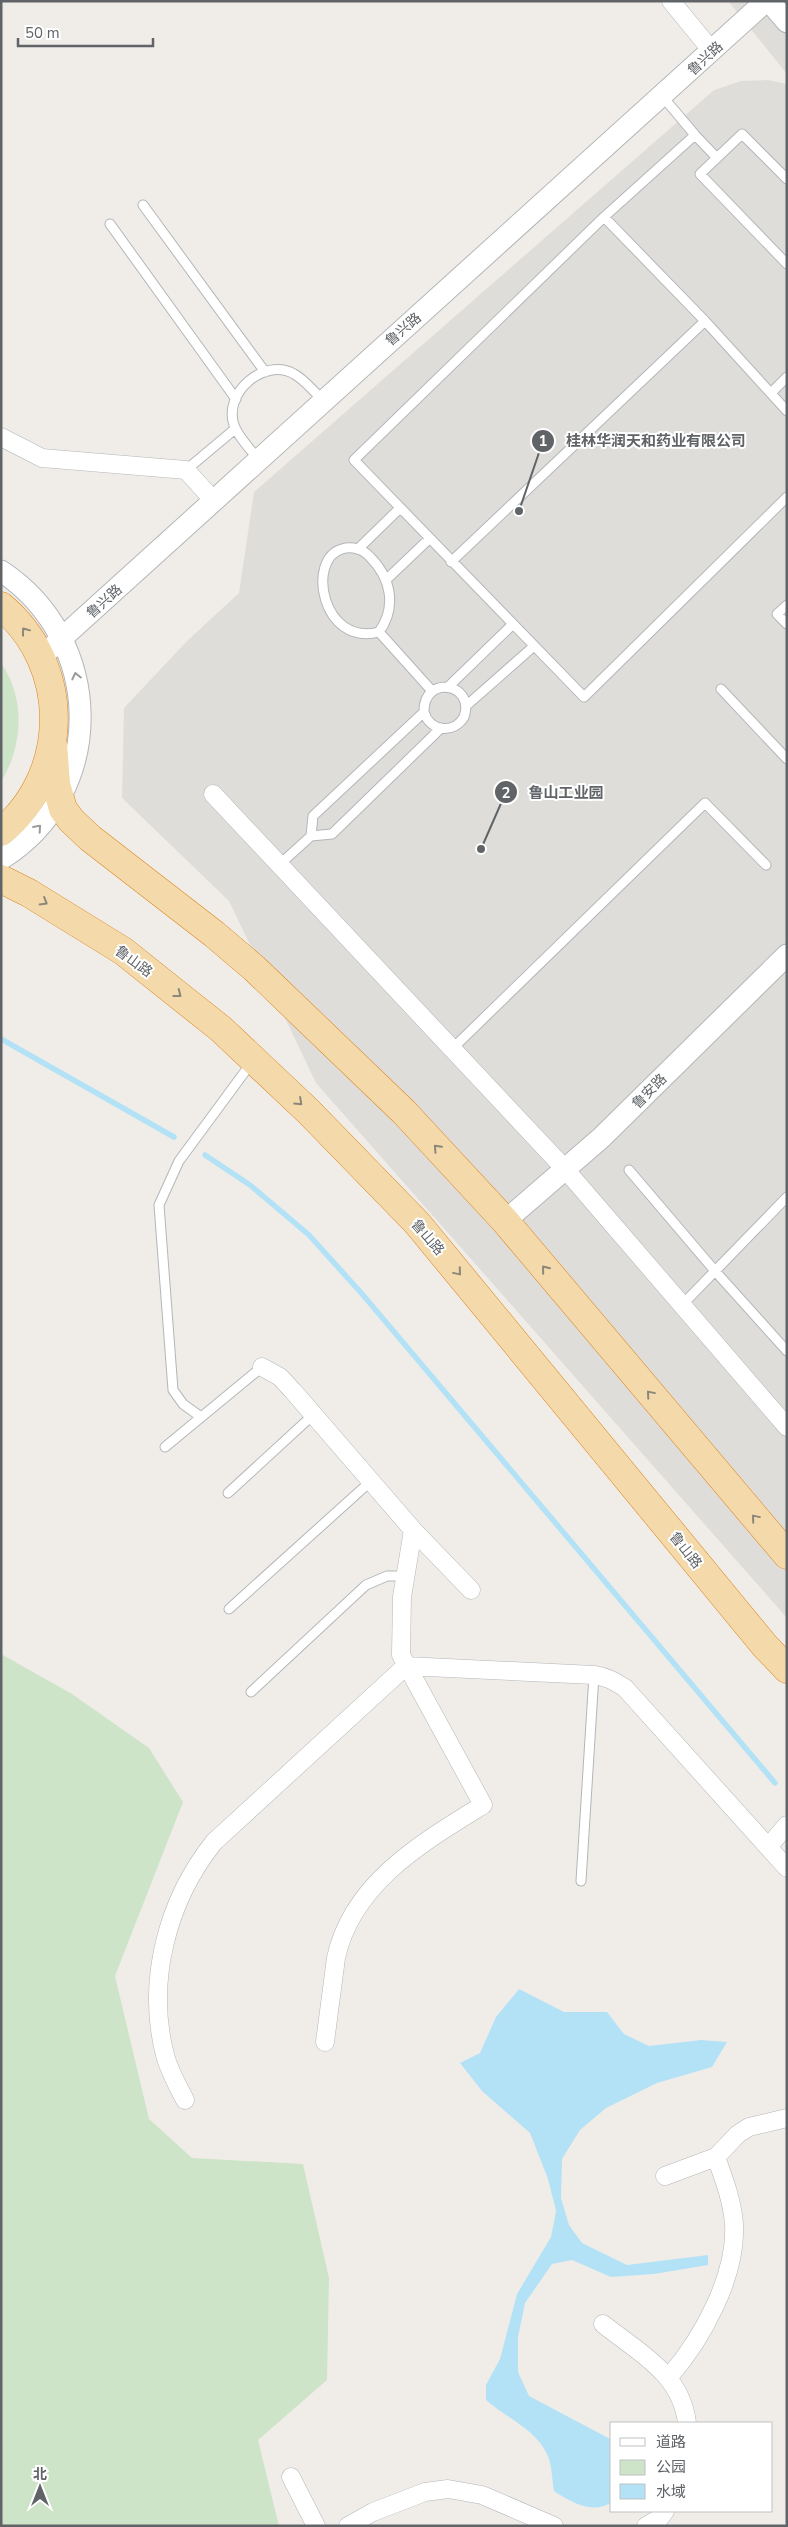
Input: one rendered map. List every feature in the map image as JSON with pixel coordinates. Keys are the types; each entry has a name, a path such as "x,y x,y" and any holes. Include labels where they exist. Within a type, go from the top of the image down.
{"highway":[{"path":"1,606 22,627 41,657 49,677 53,699 53,744 56,784 59,798 71,820 90,838 214,934 254,968 404,1112 504,1221 787,1555"},
{"path":"1,832 23,810 37,790 47,767 53,744"},
{"name":"鲁山路","path":"1,879 29,893 122,951 214,1023 308,1111 417,1223 765,1646 787,1669"}],"street":[{"path":"671,1 712,51"},
{"path":"768,1 787,22"},
{"name":"鲁兴路","path":"41,657 259,461 323,400 768,1"},
{"path":"1,437 42,458 186,470 214,501"},
{"path":"1,571 38,602 62,638 76,676 81,713 73,767 59,798 31,836 1,859"},
{"path":"213,794 565,1170 787,1427"},
{"name":"鲁安路","path":"504,1221 601,1138 787,954"},
{"path":"262,1367 280,1377 413,1530 471,1590"},
{"path":"326,2042 338,1946 352,1918 383,1875 397,1862 483,1805 401,1654 400,1641 406,1576 413,1530"},
{"path":"185,2100 165,2056 158,2012 160,1964 164,1944 179,1899 193,1872 214,1842 406,1666 607,1677 625,1688 787,1868"},
{"path":"768,1847 787,1825"},
{"path":"665,2176 716,2157 738,2134 749,2127 787,2118"},
{"path":"669,2377 688,2356 704,2329 718,2298 732,2255 734,2224 730,2195 716,2157"},
{"path":"603,2324 669,2377 682,2400 687,2422"},
{"path":"292,2477 316,2526"},
{"path":"348,2526 373,2512 425,2492 448,2489 482,2495 554,2526"},
{"path":"646,2526 660,2518 664,2512"}],"lane":[{"path":"663,96 717,158"},
{"path":"787,179 742,134 700,174 787,264"},
{"path":"695,135 604,217 354,460 512,625 584,697 787,497"},
{"path":"143,205 265,372"},
{"path":"604,217 705,321 787,411"},
{"path":"110,224 236,399"},
{"path":"451,562 705,321"},
{"path":"259,461 236,429 232,415 240,390 249,380 265,372 279,371 294,374 323,400"},
{"path":"771,393 787,377"},
{"path":"186,470 236,429"},
{"path":"358,549 400,508"},
{"path":"387,578 429,539"},
{"path":"342,549 358,549 373,560 387,578 390,608 385,624 379,632 371,634 349,631 332,616 325,599 323,578 328,561 342,549"},
{"path":"787,605 777,614 787,624"},
{"path":"448,686 458,691 465,700 466,706 461,722 452,728 441,728 430,722 424,712 425,700 432,691 448,686 512,625"},
{"path":"379,632 432,691"},
{"path":"466,706 534,646"},
{"path":"721,689 787,759"},
{"path":"311,836 313,816 424,712"},
{"path":"279,865 311,836 332,834 441,728"},
{"path":"451,1050 705,803 766,865"},
{"path":"201,1417 183,1404 173,1390 159,1205 179,1161 254,1060"},
{"path":"629,1170 715,1271 787,1350"},
{"path":"682,1305 787,1197"},
{"path":"165,1447 262,1367"},
{"path":"228,1493 314,1414"},
{"path":"229,1609 371,1481"},
{"path":"251,1692 366,1585 387,1576 406,1576"},
{"path":"581,1881 594,1676"}],"shaded area":[{"path":"728,1 787,1 787,74"},
{"path":"768,80 787,84 787,1618 316,1083 229,901 122,798 124,708 187,641 239,593 254,492 714,90 741,81"}],"green space":[{"path":"1,663 8,675 17,699 18,725 14,751 1,781"},
{"path":"1,1654 72,1694 149,1748 183,1802 115,1976 149,2119 192,2158 303,2164 329,2278 327,2380 258,2440 279,2526 1,2526"}],"water":[{"path":"519,1989 564,2012 607,2012 624,2034 649,2046 701,2040 727,2042 712,2067 657,2083 606,2108 580,2130 562,2159 561,2198 569,2225 582,2243 627,2265 708,2255 708,2265 654,2274 611,2277 572,2260 552,2264 525,2303 518,2337 518,2372 529,2396 610,2439 610,2503 605,2506 582,2506 554,2491 548,2456 543,2447 529,2431 486,2400 486,2385 500,2359 517,2294 551,2237 556,2211 548,2179 530,2133 482,2091 460,2063 480,2053 496,2017"}],"waterway":[{"path":"1,1039 174,1137"},
{"path":"205,1155 250,1185 309,1235 363,1295 775,1783"}],"place":[{"name":"桂林华润天和药业有限公司","path":"519,511"},
{"name":"鲁山工业园","path":"481,849"}]}
